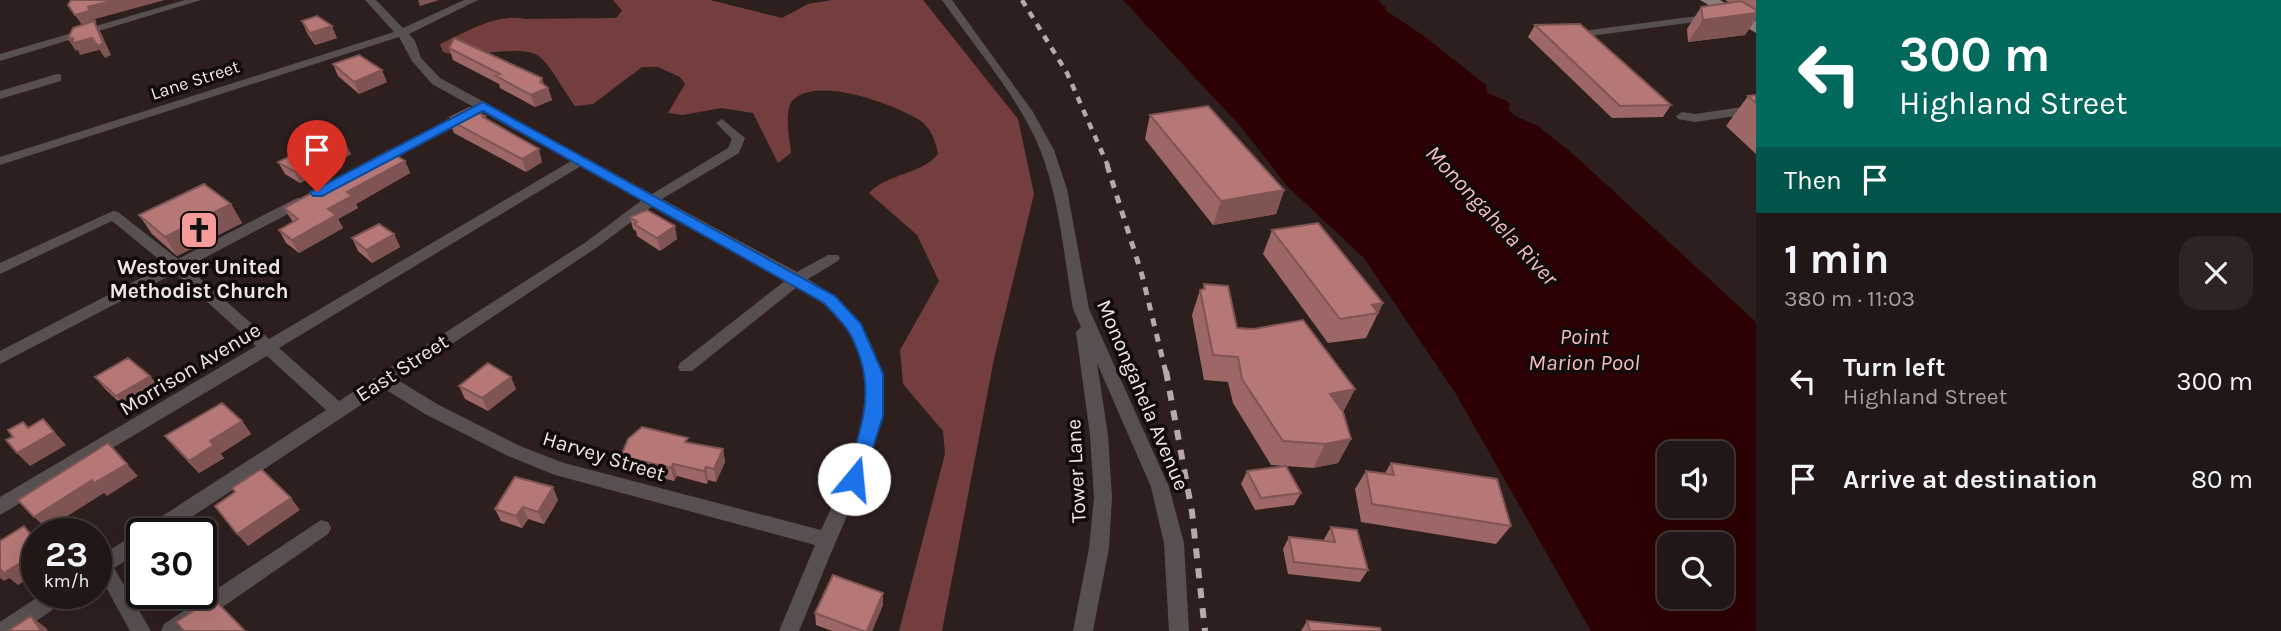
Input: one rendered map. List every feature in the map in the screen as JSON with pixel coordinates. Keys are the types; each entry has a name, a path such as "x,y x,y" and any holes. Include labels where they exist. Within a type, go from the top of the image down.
{"main road":[{"path":"1709,0 1756,28"}],"street":[{"path":"0,58 196,0"},
{"path":"370,0 409,41 424,71 436,80 797,279 830,300 856,328 874,374 874,416 854,479 789,631"},
{"name":"Lane Street","path":"0,161 402,33 432,16 473,0"},
{"name":"Monongahela Avenue","path":"947,0 1027,112 1047,149 1060,189 1081,309 1160,487 1174,543 1179,631"},
{"path":"1590,33 1733,15"},
{"path":"0,96 57,78"},
{"path":"360,170 483,106"},
{"path":"1682,116 1695,118 1756,109"},
{"name":"East Street","path":"174,518 591,245 653,199 734,150 739,138 722,123"},
{"name":"Morrison Avenue","path":"0,507 582,160"},
{"path":"0,358 311,196"},
{"path":"0,270 113,215 338,410"},
{"path":"686,367 797,279 833,258"},
{"name":"Tower Lane","path":"1081,309 1101,441 1103,498 1101,540 1083,631"},
{"name":"Harvey Street","path":"384,380 431,409 514,451 561,470 826,540"},
{"path":"171,631 321,528"},
{"path":"112,581 141,631"},
{"path":"4,631 37,609"}],"shaded area":[{"path":"613,0 710,0 782,18 808,4 832,0 923,0 1018,119 1034,194 994,359 942,631 899,631 945,454 943,431 903,384 900,350 939,281 917,235 869,193 885,181 923,166 938,154 928,127 910,114 857,95 820,90 804,93 790,105 788,118 791,153 778,163 753,113 721,108 683,115 668,113 685,84 680,77 658,67 642,67 593,104 575,106 549,67 532,53 508,51 454,54 443,52 440,44 481,25 503,19 616,18 622,11"}],"water":[{"name":"Point Marion Pool","path":"1123,0 1378,0 1387,9 1385,10 1424,36 1486,85 1487,93 1507,101 1510,105 1508,110 1515,116 1538,126 1573,154 1756,322 1756,631 1591,631 1456,394 1364,258 1287,186 1241,127"}],"building":[{"path":"71,0 115,0 88,7 90,11 75,15 68,5"},
{"path":"1741,1 1756,10 1756,13 1703,20 1701,7"},
{"path":"317,16 332,26 310,33 302,21"},
{"path":"94,21 103,43 98,46 92,38 73,43 73,38 68,39 73,28"},
{"path":"1580,24 1671,105 1620,106 1535,25"},
{"path":"454,38 542,78 540,82 548,88 531,95 496,76 500,74 449,48"},
{"path":"359,55 382,70 354,82 333,64"},
{"path":"1756,95 1756,103 1748,96"},
{"path":"1208,106 1284,190 1221,201 1150,115"},
{"path":"469,108 539,149 522,159 449,120"},
{"path":"340,132 345,142 294,171 278,162"},
{"path":"389,151 405,161 347,192 352,196 328,209 336,215 292,240 279,230 298,219 284,208"},
{"path":"204,184 231,204 165,237 139,215"},
{"path":"647,210 675,226 657,238 634,224 637,222 630,217"},
{"path":"1318,223 1383,303 1372,305 1378,313 1340,319 1272,230"},
{"path":"379,224 394,234 366,250 352,238"},
{"path":"1204,284 1228,286 1237,328 1254,329 1303,320 1355,389 1330,394 1343,412 1351,439 1325,444 1283,441 1242,379 1238,357 1213,355 1200,290 1205,289"},
{"path":"128,358 150,376 116,396 95,377"},
{"path":"488,363 511,377 482,398 459,386"},
{"path":"222,403 242,421 210,441 214,445 189,461 165,436"},
{"path":"43,419 54,432 17,453 6,440 13,437 8,430 23,422 28,428"},
{"path":"642,427 688,438 685,442 723,449 714,469 706,467 704,471 673,464 671,468 621,456 628,439"},
{"path":"108,443 127,464 94,483 92,480 34,517 18,500"},
{"path":"1391,463 1497,479 1511,526 1372,504 1366,471 1394,475"},
{"path":"1286,466 1301,493 1261,498 1247,471"},
{"path":"261,469 291,498 237,534 215,506 235,492 232,488"},
{"path":"515,477 553,487 538,512 523,507 516,516 495,509"},
{"path":"1331,527 1357,530 1368,570 1294,562 1289,537 1335,542"},
{"path":"21,528 21,562 4,573 0,568 0,541"},
{"path":"833,575 883,593 867,631 815,613"},
{"path":"217,602 245,631 184,631 176,622 196,609 217,609"},
{"path":"31,616 41,631 8,631"},
{"path":"1307,621 1380,628 1381,631 1310,631"}],"railway":[{"path":"1022,0 1067,73 1108,166"},
{"path":"1107,165 1142,275 1166,373"},
{"path":"1166,371 1192,512 1205,631"}],"place":[{"name":"Westover United Methodist Church","path":"199,230"}],"route":[{"path":"317,192 483,106 797,279 830,300 856,328 874,374 874,416 854,479"}],"water label":[{"name":"Monongahela River","path":"1492,215"}]}
